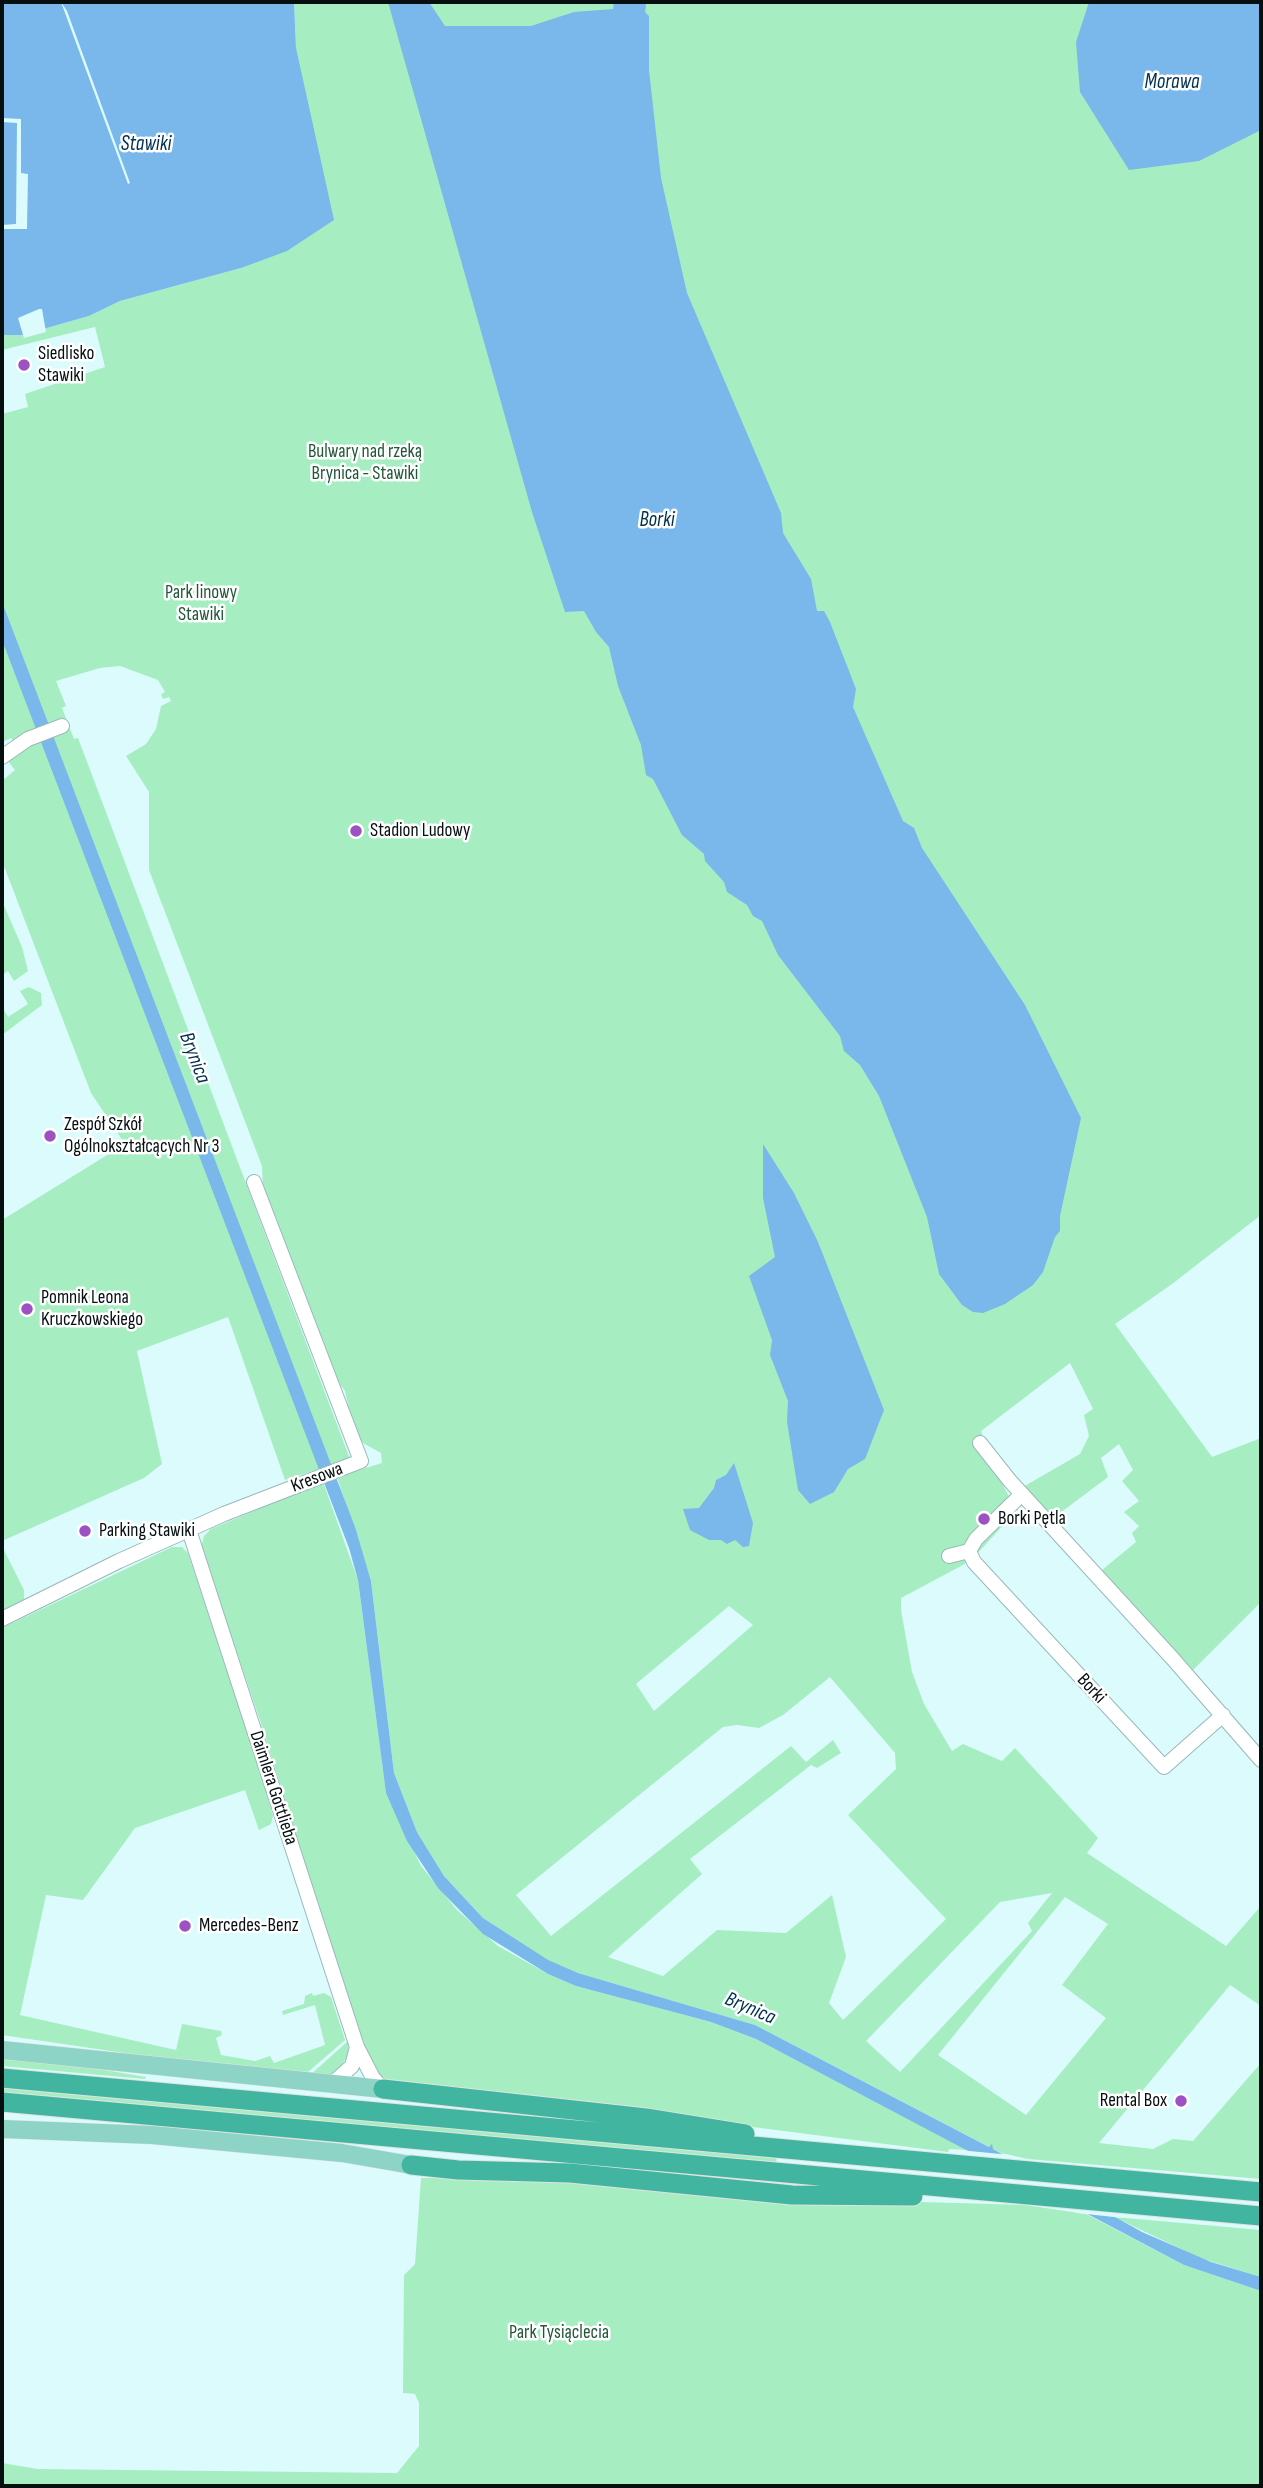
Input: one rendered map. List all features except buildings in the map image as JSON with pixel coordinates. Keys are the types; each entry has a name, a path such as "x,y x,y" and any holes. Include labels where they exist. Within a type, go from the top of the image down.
{"highway":[{"path":"2,2078 1261,2192"},
{"path":"383,2089 713,2127 821,2152"},
{"path":"2,2102 1261,2216"},
{"path":"411,2165 458,2171 596,2175 792,2195 928,2196 967,2189"}],"main road":[{"path":"2,2050 383,2089"},
{"path":"2,2129 206,2140 342,2153 411,2165"}],"street":[{"path":"2,757 29,739 62,726"},
{"name":"Kresowa","path":"2,1619 189,1530 361,1461 254,1182"},
{"path":"980,1443 1022,1494 1261,1760"},
{"path":"949,1556 970,1551 976,1539 1022,1494"},
{"name":"Daimlera Gottlieba","path":"189,1530 358,2047 373,2078 383,2089"},
{"name":"Borki","path":"970,1551 974,1562 1164,1767 1223,1715"},
{"path":"333,2084 352,2066 358,2047"}],"green space":[{"path":"294,2 1261,2 1261,1215 1115,1324 1212,1457 1261,1438 1261,1602 1193,1670 1102,1570 1136,1542 1132,1533 1139,1526 1124,1512 1139,1501 1122,1481 1133,1470 1119,1444 1101,1458 1108,1477 1052,1519 1023,1487 1080,1454 1089,1436 1084,1415 1093,1409 1070,1363 981,1431 997,1474 1012,1502 1008,1520 976,1555 963,1565 901,1598 901,1610 912,1672 924,1704 952,1751 963,1744 1002,1761 1015,1748 1098,1838 1087,1853 1226,1946 1261,1906 1261,2006 1230,1985 1099,2143 1153,2149 1173,2139 1193,2141 1261,2063 1261,2179 1028,2159 1001,2153 755,2025 578,1973 548,1961 483,1918 444,1876 417,1832 394,1773 371,1581 337,1477 382,1463 381,1453 363,1443 354,1430 345,1391 336,1379 263,1189 262,1166 149,870 149,792 126,756 146,744 156,729 161,706 171,701 169,697 163,699 161,694 165,692 158,680 120,666 100,668 56,681 66,706 62,708 74,739 78,738 350,1459 285,1480 228,1317 137,1351 162,1464 144,1478 2,1541 2,1220 125,1144 91,1093 2,861 2,781 15,770 8,761 21,753 11,738 2,742 2,414 28,407 25,394 105,367 95,327 2,350 2,335 22,335 89,316 120,301 241,268 296,48","holes":["729,1606 753,1625 654,1711 636,1684","830,1677 895,1753 896,1769 848,1815 946,1919 843,2020 829,2003 846,1957 832,1895 786,1933 717,1930 663,1976 608,1957 702,1874 690,1859 811,1765 817,1768 841,1753 833,1740 806,1762 791,1746 551,1936 516,1895 723,1727 737,1725 759,1728 783,1715","1052,1893 1028,1923 1032,1931 900,2072 866,2041 1000,1902","1065,1897 1108,1924 1062,1985 1106,2018 1026,2115 938,2055"]},
{"path":"2,901 22,947 28,971 14,981 8,971 2,975"},
{"path":"29,987 41,993 42,1005 2,1035 2,1007 8,1017 28,1004 20,991"},
{"path":"323,1482 358,1580 386,1793 421,1866 457,1910 498,1946 548,1974 576,1986 711,2022 756,2039 968,2150 949,2149 948,2152 385,2080 379,2075 367,2062 260,1720 201,1547 204,1536 211,1529"},
{"path":"2,1546 24,1590 24,1603 2,1614"},
{"path":"172,1547 182,1547 188,1553 264,1784 273,1816 271,1824 259,1830 245,1790 135,1828 83,1900 46,1895 20,2015 176,2050 182,2024 221,2031 222,2035 216,2038 221,2055 255,2061 270,2056 274,2063 325,2045 315,2005 283,2015 282,2011 304,2004 305,1996 312,1993 313,1996 324,1993 331,1997 345,2040 308,2072 165,2059 2,2035 2,1628"},
{"path":"348,2041 348,2055 339,2070 330,2075 309,2076"},
{"path":"2,2056 69,2064 146,2077 2,2066"},
{"path":"2,2086 777,2156 776,2164 2,2093"},
{"name":"Park Tysiąclecia","path":"421,2178 549,2178 784,2198 1025,2205 1086,2214 1184,2265 1261,2291 1261,2486 2,2486 2,2463 38,2469 397,2473 419,2446 419,2403 415,2394 403,2393 404,2275 415,2264"},
{"path":"1114,2217 1261,2230 1261,2277 1200,2258"}],"water":[{"name":"Stawiki","path":"2,2 294,2 296,48 334,220 287,251 241,268 120,301 89,316 22,335 2,335"},
{"name":"Borki","path":"388,2 429,2 445,26 531,26 574,12 613,9 614,2 645,2 644,11 649,16 649,70 661,178 687,293 781,513 783,533 811,579 817,611 824,611 830,622 856,689 853,707 903,821 914,828 922,848 1025,1005 1081,1118 1060,1216 1060,1231 1055,1237 1043,1272 1033,1285 1005,1304 983,1313 973,1312 962,1305 939,1274 927,1217 879,1096 860,1065 844,1051 840,1036 778,955 762,921 753,916 747,905 727,892 724,882 705,861 704,854 682,835 653,779 646,775 641,745 618,686 609,647 596,632 584,611 565,612 532,512"},
{"name":"Morawa","path":"1089,2 1261,2 1261,130 1199,161 1129,170 1080,92 1076,42"},
{"path":"2,602 355,1527 371,1581 394,1773 417,1832 444,1876 483,1918 548,1960 578,1973 755,2025 989,2147 992,2144 993,2149 1142,2232 1211,2262 1261,2277 1261,2291 1184,2265 756,2039 711,2022 576,1986 548,1974 483,1934 438,1888 407,1841 386,1793 358,1580 349,1548 2,640"},
{"path":"763,1144 794,1193 818,1242 884,1410 865,1459 848,1469 834,1492 810,1504 798,1490 787,1422 788,1401 770,1355 772,1340 749,1276 775,1257 763,1198"},
{"path":"734,1463 753,1523 749,1546 743,1547 735,1540 727,1544 721,1540 709,1540 690,1530 683,1509 699,1508 714,1488 716,1480 726,1475"}],"pier":[{"path":"61,2 67,11 130,183 128,184"},
{"path":"2,118 21,119 21,173 28,174 27,229 2,229 2,225 16,224 17,123 2,122"},
{"path":"42,309 46,332 24,338 18,318"},
{"path":"959,2150 1011,2155 1123,2218 1077,2213"}],"waterway":[{"path":"644,11 645,2"}],"place":[{"name":"Siedlisko Stawiki","path":"24,365"},
{"name":"Stadion Ludowy","path":"356,831"},
{"name":"Zespół Szkół Ogólnokształcących Nr 3","path":"50,1136"},
{"name":"Pomnik Leona Kruczkowskiego","path":"27,1309"},
{"name":"Borki Pętla","path":"984,1519"},
{"name":"Parking Stawiki","path":"85,1531"},
{"name":"Mercedes-Benz","path":"185,1926"},
{"name":"Rental Box","path":"1181,2101"}],"park label":[{"name":"Bulwary nad rzeką Brynica - Stawiki","path":"365,463"},
{"name":"Park linowy Stawiki","path":"201,604"}],"water label":[{"name":"Brynica","path":"194,1058"},
{"name":"Brynica","path":"750,2009"}]}
